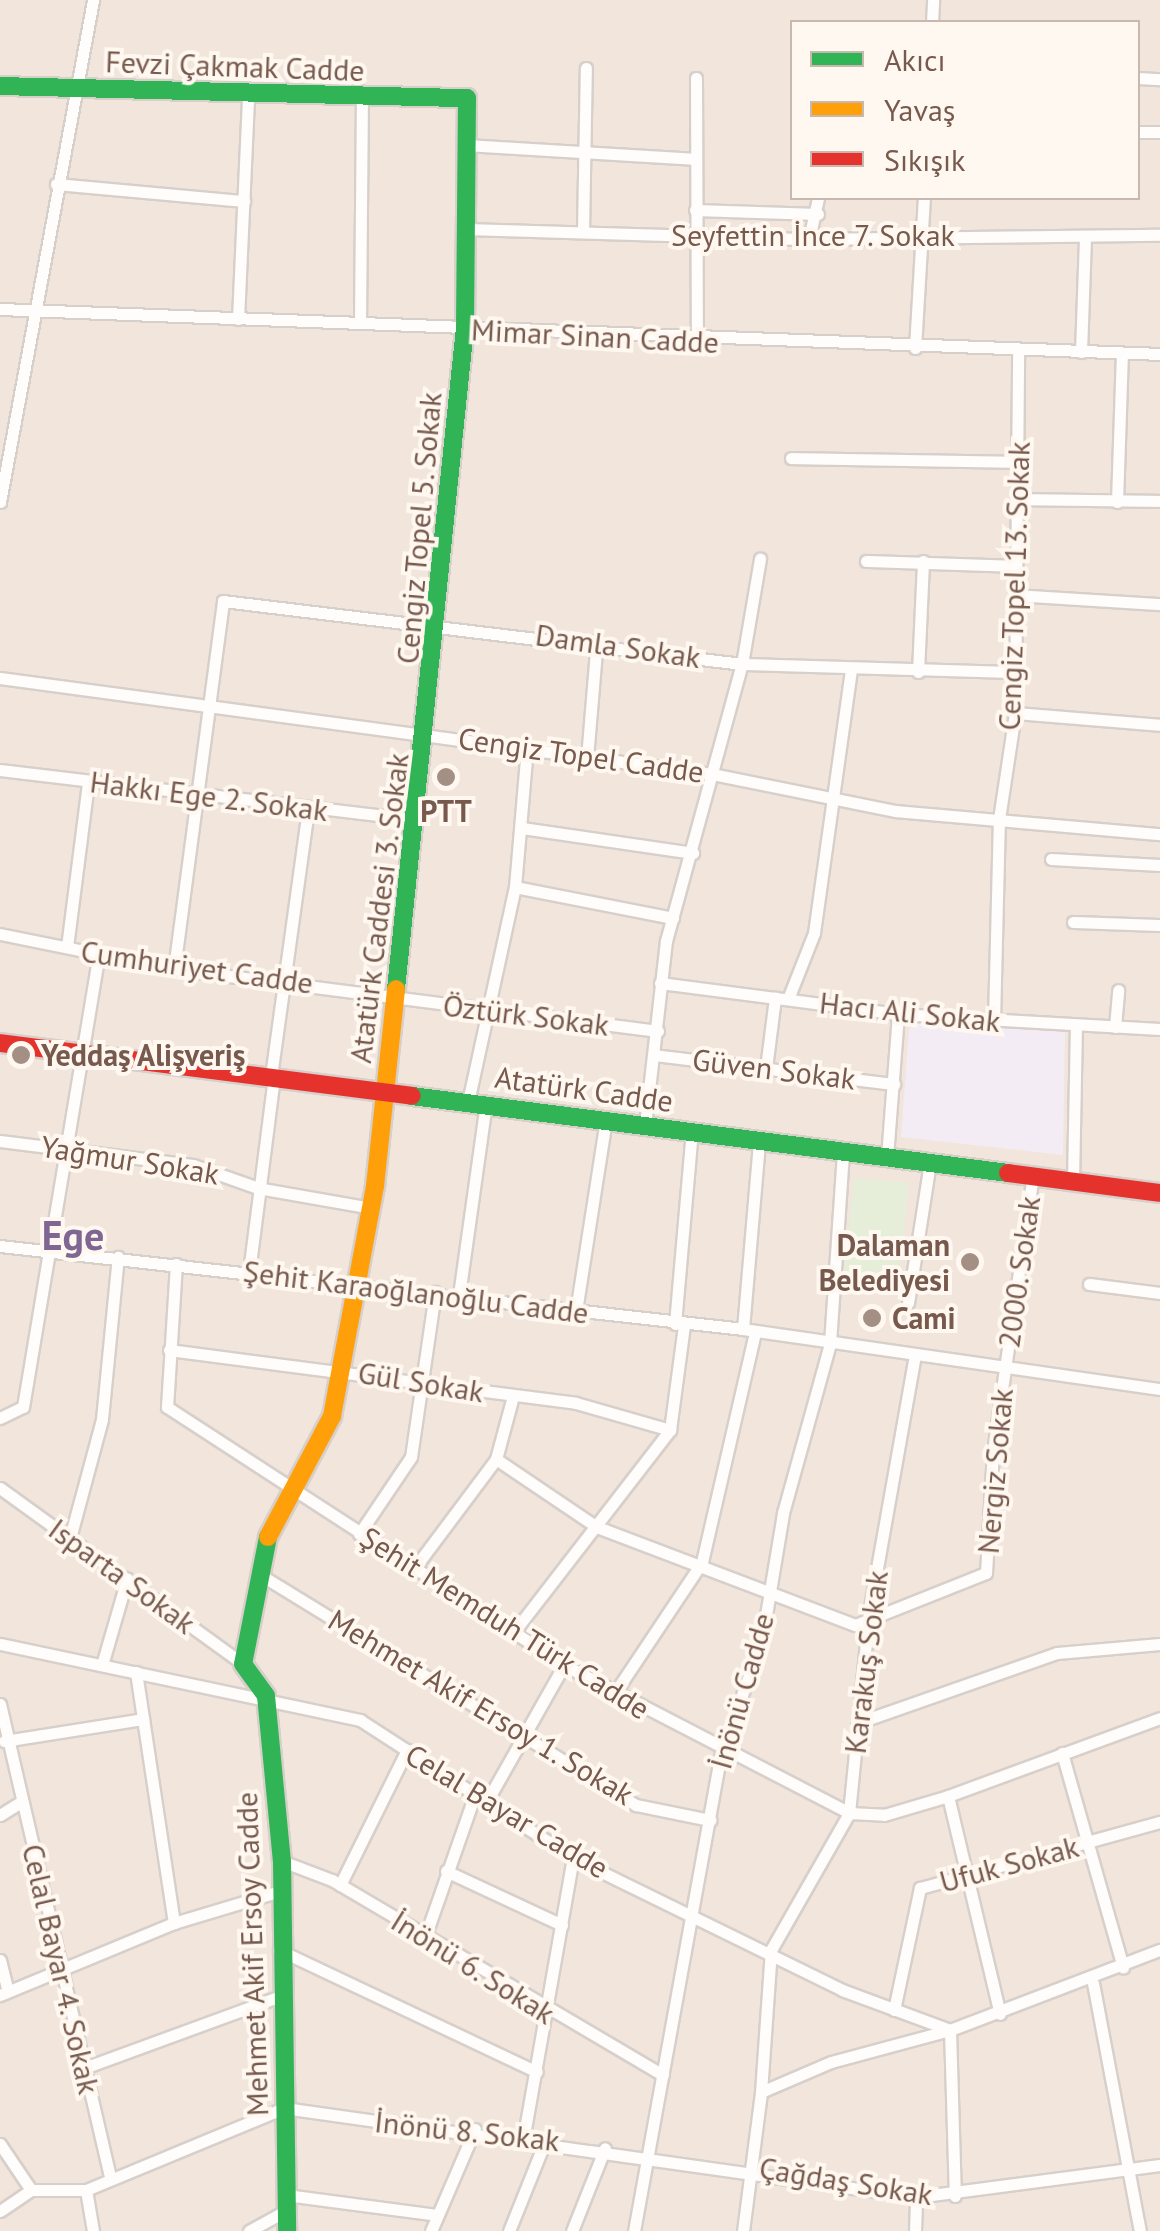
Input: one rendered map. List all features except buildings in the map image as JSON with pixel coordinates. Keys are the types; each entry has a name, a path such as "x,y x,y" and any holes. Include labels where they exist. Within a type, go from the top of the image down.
{"street":[{"path":"0,502 30,310 72,88 93,0"},
{"path":"583,232 586,68"},
{"path":"696,78 697,341"},
{"name":"Fevzi Çakmak Cadde","path":"0,86 248,96 468,98"},
{"path":"238,320 248,96"},
{"path":"360,323 362,98"},
{"name":"Cengiz Topel 5. Sokak","path":"428,732 465,328 468,98"},
{"path":"468,145 584,157 696,160"},
{"path":"56,184 244,201"},
{"path":"809,239 818,214 818,200"},
{"path":"915,348 924,200"},
{"path":"695,210 818,214"},
{"name":"Seyfettin İnce 7. Sokak","path":"466,228 809,239 922,234 1085,238 1160,235"},
{"path":"1081,352 1085,238"},
{"name":"Mimar Sinan Cadde","path":"0,309 697,341 1160,354"},
{"name":"Cengiz Topel 13. Sokak","path":"994,1021 999,819 1015,713 1018,352"},
{"path":"1116,502 1122,353"},
{"path":"791,458 1019,462"},
{"path":"1018,499 1160,501"},
{"path":"645,1125 660,984 673,918 742,664 760,560"},
{"path":"866,560 1014,566"},
{"path":"918,672 922,561"},
{"path":"1016,595 1160,604"},
{"name":"Damla Sokak","path":"211,705 223,601 597,640 742,664 1014,672"},
{"path":"587,758 597,640"},
{"path":"788,1000 814,933 850,670"},
{"name":"Cengiz Topel Cadde","path":"0,678 428,732 712,774 830,801 1160,834"},
{"path":"174,969 211,705"},
{"path":"1015,713 1160,724"},
{"name":"Atatürk Caddesi 3. Sokak","path":"358,1284 371,1208 428,732"},
{"path":"460,1295 486,1014 515,888 527,747"},
{"name":"Hakkı Ege 2. Sokak","path":"0,770 418,820"},
{"path":"68,948 88,782"},
{"path":"249,1272 280,979 308,808"},
{"path":"522,828 693,853"},
{"path":"1051,859 1160,865"},
{"path":"515,888 673,918"},
{"path":"1073,922 1160,926"},
{"name":"Cumhuriyet Cadde","path":"0,934 174,969 395,995"},
{"path":"0,1418 23,1406 99,955"},
{"name":"Hacı Ali Sokak","path":"660,984 898,1014 1160,1029"},
{"path":"1115,1027 1118,990"},
{"name":"Öztürk Sokak","path":"395,995 486,1014 658,1031"},
{"path":"766,1068 774,998"},
{"path":"887,1157 898,1014"},
{"path":"1073,1182 1076,1026"},
{"name":"Atatürk Cadde","path":"0,1043 1160,1193"},
{"name":"Güven Sokak","path":"654,1055 894,1084"},
{"path":"576,1311 606,1120"},
{"path":"513,1633 670,1430 692,1132"},
{"name":"Yağmur Sokak","path":"0,1141 194,1166 258,1188 371,1208"},
{"path":"614,1694 702,1562 749,1331 758,1141"},
{"name":"İnönü Cadde","path":"634,2231 721,1754 769,1590 830,1343 843,1151"},
{"path":"908,1303 930,1163"},
{"name":"2000. Sokak","path":"1005,1368 1033,1176"},
{"name":"Şehit Karaoğlanoğlu Cadde","path":"0,1246 460,1295 749,1331 1160,1390"},
{"path":"70,1538 102,1418 118,1257"},
{"path":"169,1350 176,1264"},
{"path":"244,1664 259,1574 293,1486 332,1416 358,1284"},
{"path":"1089,1284 1160,1293"},
{"path":"359,1534 410,1457 418,1382 435,1292"},
{"name":"Gül Sokak","path":"169,1350 576,1402 670,1430"},
{"name":"Şehit Memduh Türk Cadde","path":"169,1350 168,1407 564,1665 721,1754 848,1813"},
{"name":"Karakuş Sokak","path":"772,1950 848,1813 869,1613 915,1356"},
{"name":"Nergiz Sokak","path":"869,1613 986,1573 1005,1368"},
{"path":"413,1570 496,1458 512,1396"},
{"path":"496,1458 596,1527 702,1562 855,1625 869,1613"},
{"path":"0,1509 4,1491"},
{"name":"Isparta Sokak","path":"4,1491 244,1664"},
{"name":"Mehmet Akif Ersoy 1. Sokak","path":"259,1574 529,1732 636,1805 710,1820"},
{"path":"102,1665 127,1579"},
{"name":"Celal Bayar Cadde","path":"0,1644 266,1696 360,1720 573,1858 894,2010 950,2030"},
{"path":"857,1723 1058,1653 1160,1644"},
{"name":"Mehmet Akif Ersoy Cadde","path":"244,1664 266,1696 282,1861 278,1892 287,2231"},
{"path":"425,1937 446,1871 481,1798 529,1732 564,1665"},
{"path":"136,1672 174,1922"},
{"name":"Celal Bayar 4. Sokak","path":"0,1704 4,1741 22,1802 110,2176"},
{"path":"4,1741 144,1718"},
{"path":"848,1813 884,1815 948,1796 1160,1718"},
{"path":"340,1884 407,1750"},
{"path":"1062,1753 1124,1967"},
{"path":"948,1796 1000,2014"},
{"path":"0,1815 22,1802"},
{"name":"Ufuk Sokak","path":"894,2010 920,1888 1160,1822"},
{"path":"524,2135 573,1858"},
{"name":"İnönü 6. Sokak","path":"282,1861 340,1884 548,2014 664,2075"},
{"path":"446,1871 562,1925"},
{"path":"0,1960 4,1993 59,1966 174,1922 278,1892"},
{"path":"279,1950 538,2072"},
{"path":"743,2231 754,2167 772,1950"},
{"path":"760,2092 831,2062 950,2030 1093,1982 1160,1950"},
{"path":"1093,1982 1140,2231"},
{"path":"84,2068 281,1996"},
{"path":"950,2030 954,2196"},
{"path":"0,2211 31,2190 86,2190 110,2176 284,2108"},
{"name":"İnönü 8. Sokak","path":"284,2108 524,2135 649,2155"},
{"path":"430,2231 474,2129"},
{"path":"509,2231 546,2138"},
{"path":"0,2144 31,2190"},
{"path":"572,2231 605,2148"},
{"name":"Çağdaş Sokak","path":"649,2155 754,2167 916,2197 954,2196 1160,2165"},
{"path":"86,2190 93,2231"},
{"path":"915,2231 916,2197"},
{"path":"249,2231 287,2203 438,2216"}],"shaded area":[{"path":"0,0 1160,0 1160,2231 0,2231"},
{"path":"918,1023 1065,1032 1063,1155 901,1137 909,1029"}],"green space":[{"path":"854,1178 909,1183 899,1278 844,1274"}],"traffic: fast":[{"path":"0,86 467,98 465,328 396,989"},
{"path":"412,1096 1008,1173"},
{"path":"268,1537 243,1664 266,1696 282,1861 287,2231"}],"traffic: slow":[{"path":"268,1537 332,1416 375,1186 396,989"}],"traffic: jam":[{"path":"0,1043 412,1096"},
{"path":"1008,1173 1160,1193"}],"place":[{"name":"PTT","path":"446,777"},
{"name":"Yeddaş Alişveriş","path":"21,1055"},
{"name":"Dalaman Belediyesi","path":"970,1262"},
{"name":"Cami","path":"872,1318"}],"district":[{"name":"Ege","path":"73,1235"}]}
